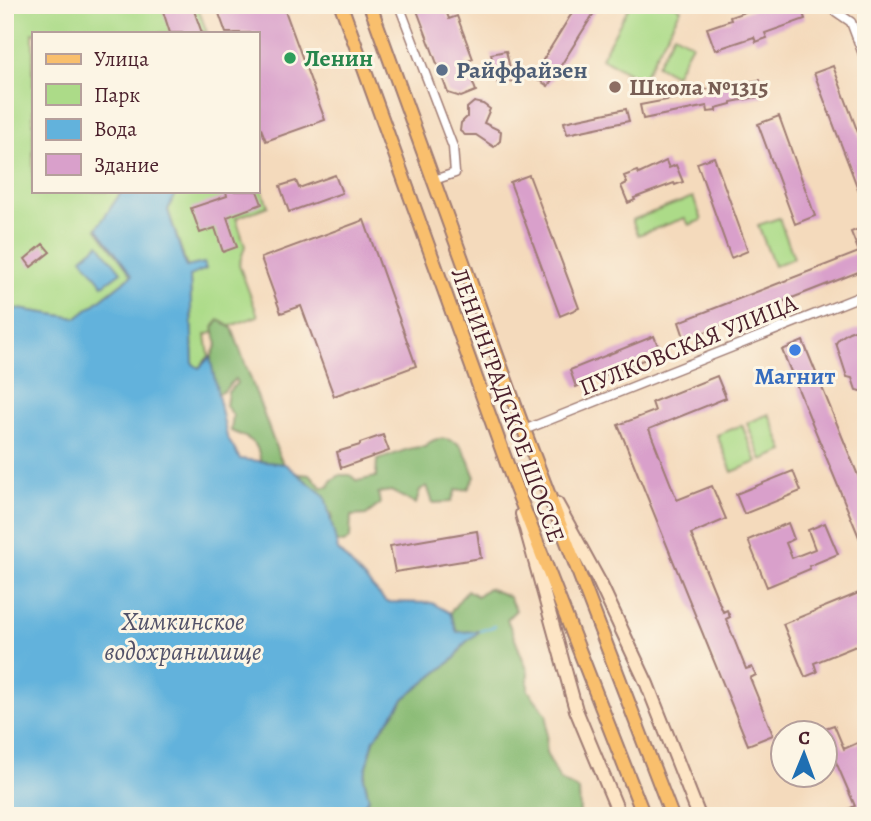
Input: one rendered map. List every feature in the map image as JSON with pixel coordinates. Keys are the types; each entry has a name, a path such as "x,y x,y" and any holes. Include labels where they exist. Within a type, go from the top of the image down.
{"main road":[{"name":"ЛЕНИНГРАДСКОЕ ШОССЕ","path":"341,5 515,486 644,816"},
{"name":"ЛЕНИНГРАДСКОЕ ШОССЕ","path":"370,5 524,430 672,816"},
{"path":"542,476 598,581 641,673 699,816"},
{"path":"515,486 534,565 576,710 620,816"}],"street":[{"path":"399,5 453,147 455,173 434,180"},
{"path":"832,5 835,11 851,22 866,62"},
{"name":"ПУЛКОВСКАЯ УЛИЦА","path":"524,430 866,294"}],"green space":[{"path":"5,5 197,5 207,32 32,32 32,192 121,192 97,229 132,275 77,318 5,307"},
{"path":"630,5 674,5 681,9 642,80 601,58"},
{"path":"674,34 692,44 675,75 657,65"},
{"path":"259,181 268,206 236,218 245,246 239,265 258,316 206,335 209,356 199,368 193,365 190,275 206,269 187,267 168,210 175,192 259,192"},
{"path":"693,197 702,220 689,225 685,218 638,235 632,220"},
{"path":"779,218 794,258 774,266 758,225"},
{"path":"219,320 232,328 278,453 288,473 311,475 321,487 329,487 331,481 340,475 350,475 357,481 376,477 377,460 425,447 434,440 445,439 461,446 467,457 475,477 468,489 456,490 451,502 433,503 427,486 420,490 416,504 391,491 378,493 380,504 366,515 351,516 350,538 344,543 336,542 330,531 332,514 262,470 255,444 231,431 233,415 226,406 228,392 237,383 235,379 224,391 215,395 211,375 211,358 217,345 213,327"},
{"path":"769,414 784,451 762,460 747,423"},
{"path":"742,425 757,462 732,472 717,435"},
{"path":"488,588 508,596 516,610 507,619 528,672 528,690 547,715 546,753 560,780 579,790 580,815 353,816 369,799 364,778 374,740 405,698 455,658 465,643 478,632 457,633 450,613 467,590 477,596"}],"water":[{"name":"Химкинское водохранилище","path":"121,192 176,192 168,210 186,267 204,263 206,269 190,276 193,364 199,368 210,357 227,437 240,459 285,464 325,496 338,550 386,602 432,603 450,613 457,632 480,631 465,643 455,658 405,698 374,740 364,778 369,799 353,816 5,816 5,307 77,318 132,275 97,228"},
{"path":"99,244 121,272 103,285 82,258"}],"building":[{"path":"161,5 192,5 202,32 170,32"},
{"path":"216,5 283,5 325,120 266,141 259,123 259,32 226,32"},
{"path":"415,5 444,5 449,19 457,16 473,59 465,62 476,91 461,97 448,93"},
{"path":"577,5 599,5 548,86 533,76"},
{"path":"765,5 800,5 805,19 765,33 767,38 756,42 754,37 715,50 707,28"},
{"path":"506,51 513,81 498,85 491,54"},
{"path":"833,66 866,154 866,210 814,73"},
{"path":"760,80 763,96 731,102 716,108 716,111 708,112 707,106 643,119 640,105"},
{"path":"474,102 490,109 484,123 501,131 500,141 494,147 476,135 465,135 460,131 461,123 467,117 467,108"},
{"path":"626,109 629,121 567,134 564,122"},
{"path":"779,116 815,216 795,224 758,124"},
{"path":"714,157 748,251 731,258 697,163"},
{"path":"666,161 669,168 676,165 683,182 634,198 635,200 628,203 621,186 627,183 624,176 637,171 639,174"},
{"path":"335,175 342,193 289,212 280,186 296,181 299,188"},
{"path":"529,175 579,308 560,316 510,182"},
{"path":"226,192 257,192 262,204 227,217 237,247 223,252 215,228 200,233 191,208 227,196"},
{"path":"364,220 416,366 334,396 301,306 281,313 261,258"},
{"path":"866,226 866,269 685,340 679,322 859,252 851,232"},
{"path":"43,244 50,252 31,267 25,259"},
{"path":"866,326 866,392 856,390 852,378 847,377 836,343 849,332"},
{"path":"654,336 661,353 576,387 570,370"},
{"path":"803,341 866,495 866,554 782,350"},
{"path":"717,376 726,398 649,429 677,500 712,486 726,519 691,534 723,612 727,610 730,617 726,619 746,669 752,667 756,675 750,678 770,728 770,736 748,745 618,425 655,411 652,402"},
{"path":"383,435 389,451 341,468 337,452"},
{"path":"793,471 801,491 744,514 736,494"},
{"path":"788,523 794,539 786,543 792,558 815,549 808,530 825,523 838,554 767,587 748,540"},
{"path":"477,531 481,558 395,572 390,546"},
{"path":"866,590 866,642 814,663 817,672 805,677 783,624"},
{"path":"840,739 844,749 866,739 866,816 833,816 855,806 840,771"}],"waterway":[{"path":"480,631 495,626"}],"place":[{"name":"Ленин","path":"290,58"},
{"name":"Райффайзен","path":"442,70"},
{"name":"Школа №1315","path":"615,87"},
{"name":"Магнит","path":"795,350"}]}
